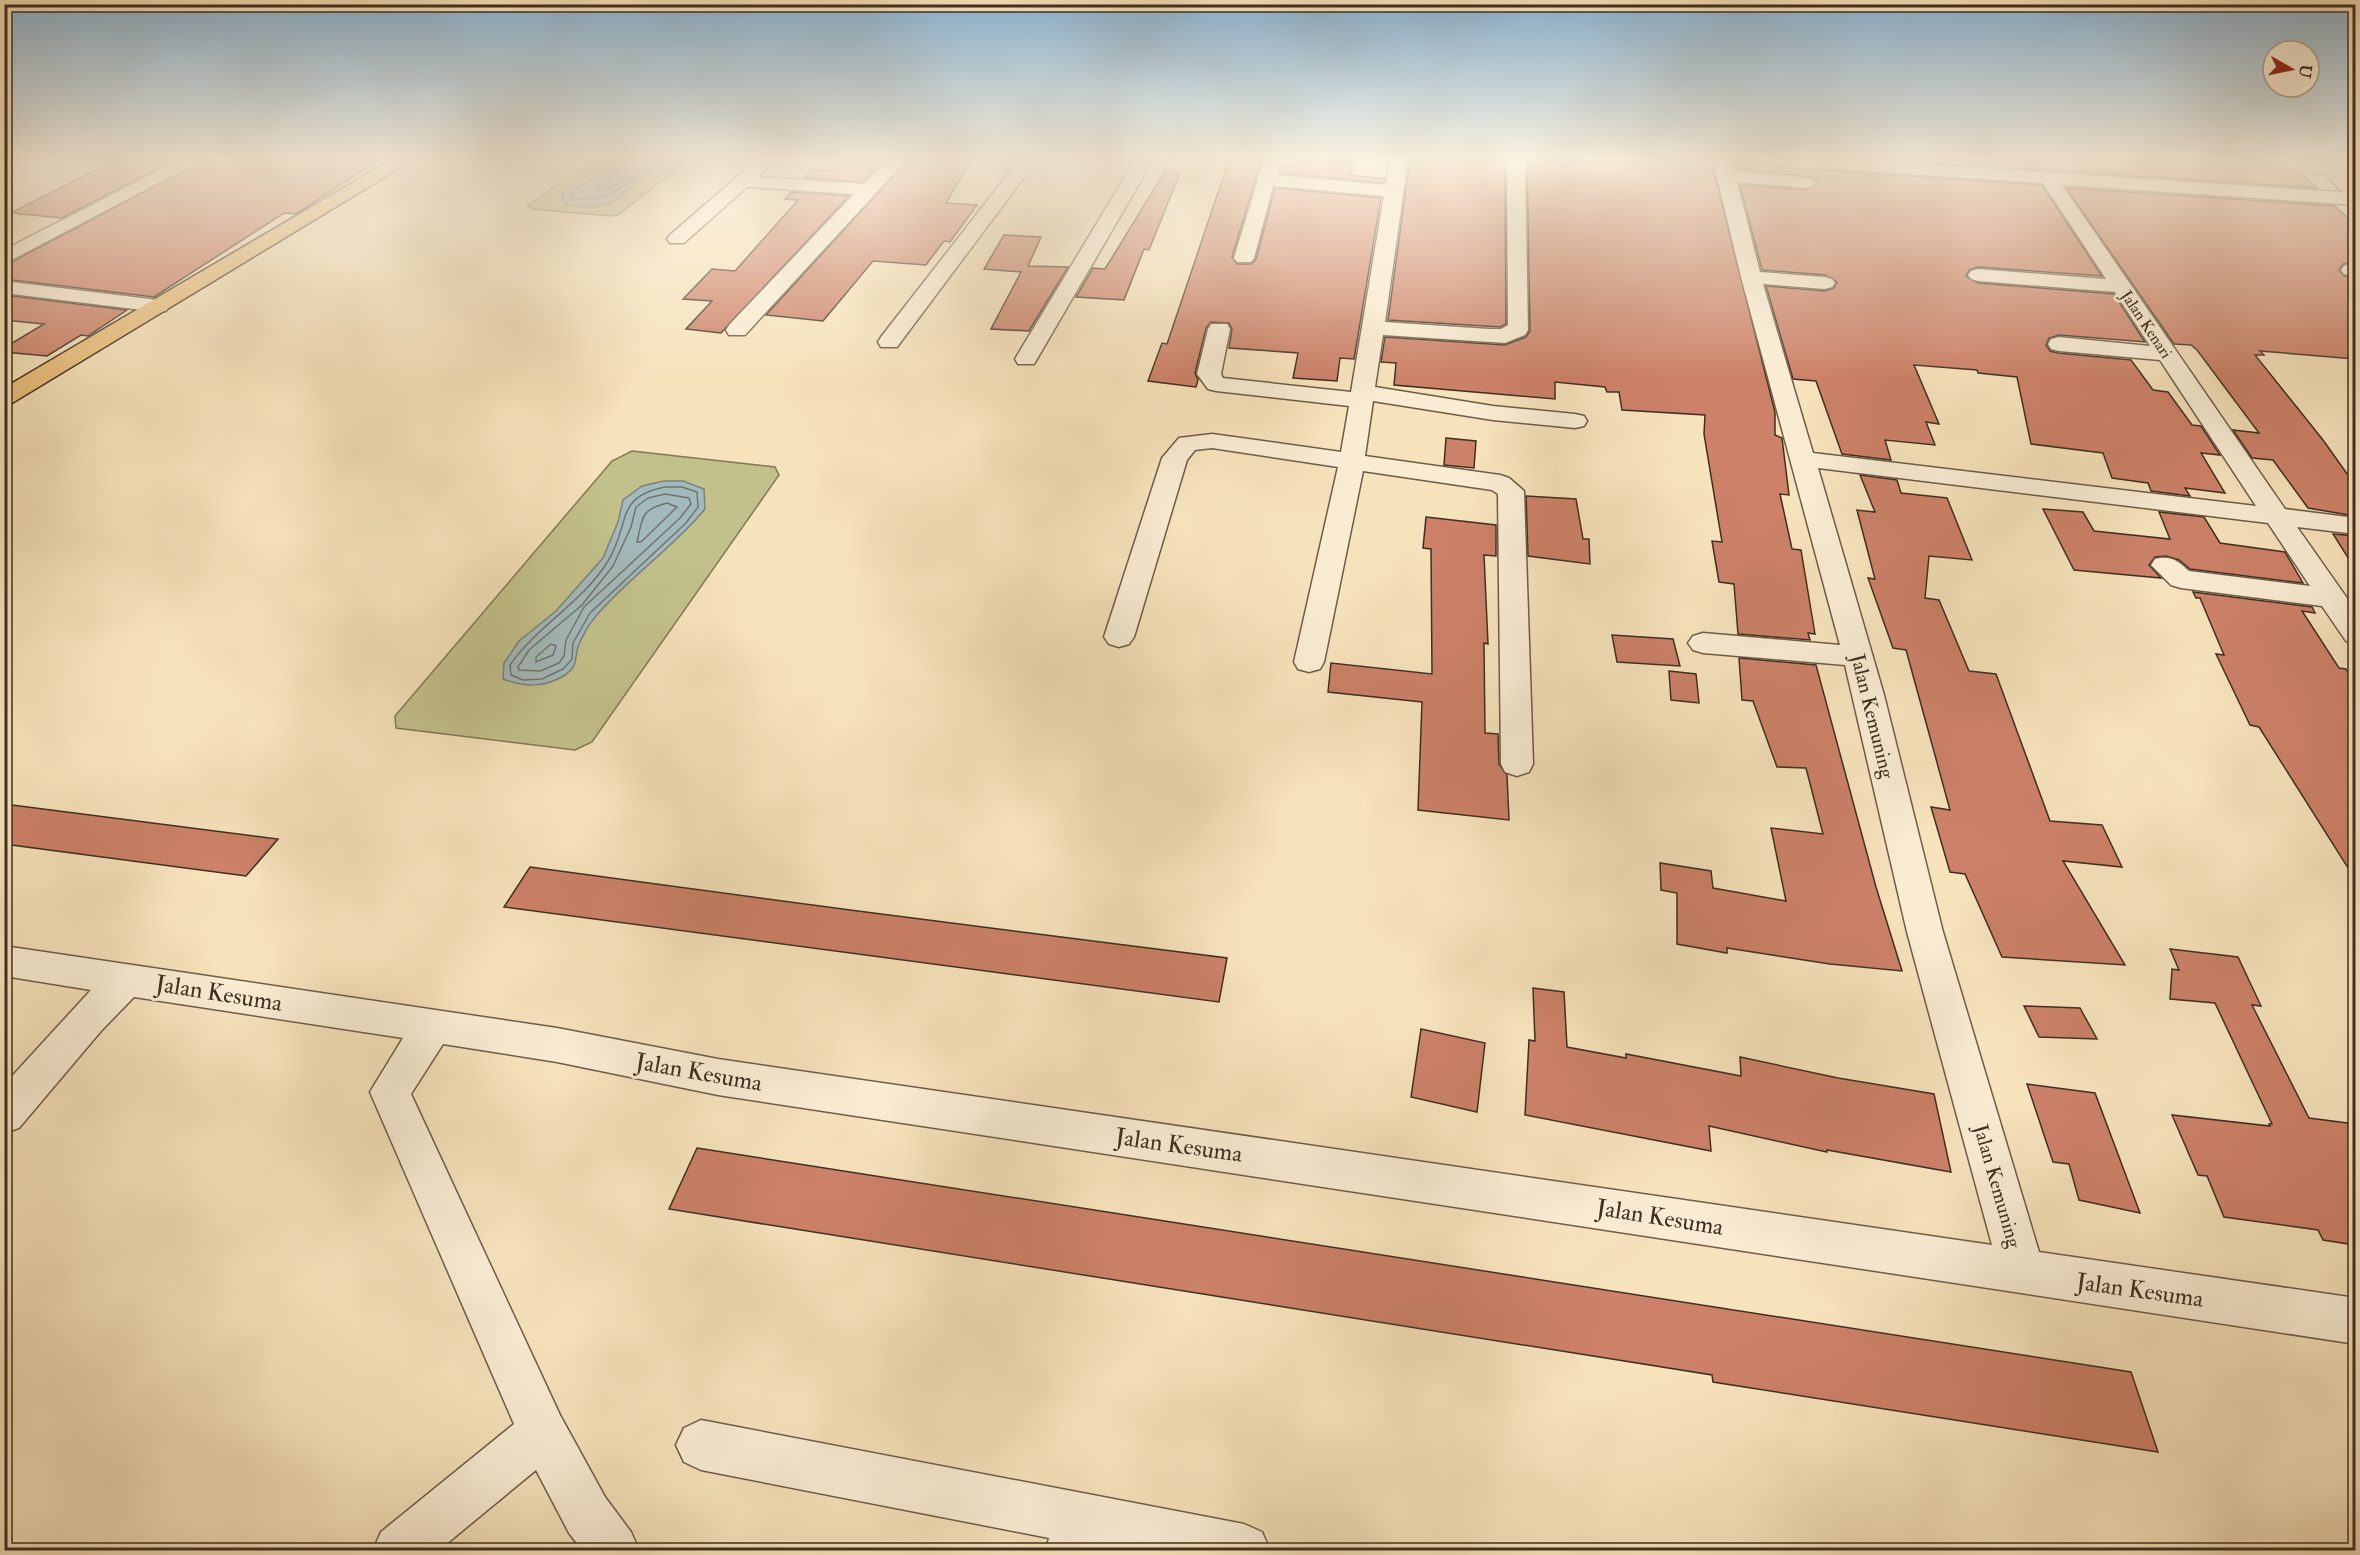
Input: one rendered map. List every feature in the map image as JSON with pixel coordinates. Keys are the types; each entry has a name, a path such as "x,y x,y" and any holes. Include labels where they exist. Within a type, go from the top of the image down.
{"main road":[{"path":"9,393 282,233"}],"street":[{"path":"4,258 53,233"},
{"path":"677,239 684,233"},
{"path":"737,330 829,233"},
{"path":"889,342 973,233"},
{"path":"1026,359 1101,233"},
{"path":"1244,258 1251,233"},
{"path":"1309,662 1352,462 1387,233"},
{"path":"1373,328 1489,336 1505,336 1517,330 1519,326 1517,233"},
{"name":"Jalan Kemuning","path":"1740,233 1858,656 1925,932 2022,1272"},
{"name":"Jalan Kenari","path":"2085,233 2355,634"},
{"path":"1978,274 2121,286"},
{"path":"1751,277 1825,283"},
{"path":"4,287 158,306"},
{"path":"1219,329 1209,374 1216,384 1361,404 1575,421"},
{"path":"2059,344 2167,354"},
{"path":"1119,637 1175,458 1188,443 1212,441 1500,483 1511,491 1517,764"},
{"path":"1806,471 2279,522 2355,526"},
{"path":"2165,565 2181,579 2331,598"},
{"path":"1703,643 1858,656"},
{"name":"Jalan Kesuma","path":"4,961 557,1045 718,1077 2355,1321"},
{"path":"4,1115 87,1019 127,979"},
{"path":"433,1026 390,1092 543,1432 587,1515 613,1551"},
{"path":"399,1551 543,1432"},
{"path":"701,1445 1076,1534 1244,1551"}],"shaded area":[{"path":"632,451 775,467 779,475 592,742 575,750 396,728 395,716 612,461"}],"water":[{"path":"664,481 683,481 704,489 705,509 596,616 581,640 574,664 569,672 550,682 534,685 519,684 503,679 504,663 519,641 556,611 603,558 618,522 623,500 642,486"}],"building":[{"path":"67,233 254,233 154,297 4,279 4,266"},
{"path":"769,233 815,233 721,333 686,329 712,301 683,299 712,269 735,271"},
{"path":"842,233 957,233 950,242 944,241 926,265 873,261 823,321 766,315"},
{"path":"1127,233 1156,233 1149,250 1144,249 1124,300 1076,297 1093,268 1105,269"},
{"path":"1205,233 1239,233 1232,257 1237,264 1251,264 1256,259 1263,233 1375,233 1354,359 1340,358 1337,381 1293,378 1298,353 1229,348 1232,329 1229,323 1211,322 1206,328 1195,373 1198,380 1196,387 1148,381 1162,343 1167,344"},
{"path":"1400,233 1505,233 1506,324 1500,327 1388,320"},
{"path":"1528,233 1729,233 1775,412 1775,435 1782,438 1789,495 1780,494 1792,549 1801,550 1815,634 1808,633 1810,640 1738,634 1734,584 1719,582 1712,541 1722,542 1704,434 1705,415 1622,410 1619,392 1607,392 1605,387 1555,382 1555,399 1394,385 1396,363 1381,362 1385,337 1505,345 1526,337 1530,331"},
{"path":"1752,233 2073,233 2102,276 1978,267 1969,270 1966,276 1978,283 2114,294 2145,342 2059,335 2049,338 2046,345 2050,351 2058,353 2131,360 2153,390 2168,392 2192,425 2201,426 2220,455 2201,453 2225,493 2185,488 2190,496 2151,491 2148,483 2112,478 2103,453 2031,444 2017,377 1978,373 1977,370 1914,365 1939,424 1926,422 1935,445 1885,440 1891,460 1842,454 1816,381 1793,379 1766,286 1825,291 1834,288 1837,282 1825,275 1762,270"},
{"path":"2097,233 2355,233 2355,262 2343,264 2339,270 2344,276 2355,278 2355,359 2260,351 2264,355 2255,355 2323,440 2355,485 2355,516 2308,508 2273,460 2252,458 2233,430 2259,433 2197,350 2191,345 2174,344"},
{"path":"1004,235 1041,237 1028,266 1068,267 1029,331 991,329 1021,272 984,269"},
{"path":"4,295 127,310 88,336 81,335 47,356 4,352 4,348 44,324 4,320"},
{"path":"1446,438 1476,441 1474,468 1444,465"},
{"path":"1860,475 1897,480 1901,493 1947,498 1972,560 1929,556 1925,598 1939,600 1969,671 1996,674 2050,821 2102,825 2122,867 2063,861 2125,965 2002,957 1965,874 1950,872 1931,807 1950,810 1906,650 1893,648 1868,578 1875,579 1857,510 1875,512"},
{"path":"1526,496 1576,499 1583,539 1589,539 1590,564 1528,556"},
{"path":"2043,509 2083,512 2094,531 2170,539 2159,512 2204,517 2220,543 2285,552 2303,583 2190,569 2179,560 2166,556 2155,557 2149,565 2161,578 2074,570"},
{"path":"1426,517 1496,525 1496,556 1484,555 1488,644 1484,643 1485,733 1498,734 1499,764 1507,775 1509,820 1418,810 1422,702 1328,692 1331,663 1432,674 1431,549 1423,548"},
{"path":"2333,534 2355,536 2355,569"},
{"path":"2193,592 2312,607 2315,613 2302,611 2339,668 2346,669 2355,685 2355,879 2259,727 2250,725 2216,654 2224,655 2200,598 2196,598"},
{"path":"1612,635 1673,639 1680,666 1617,662"},
{"path":"1739,658 1816,665 1876,887 1902,971 1830,964 1727,948 1727,953 1677,944 1677,893 1661,890 1660,863 1711,871 1713,888 1786,901 1771,828 1823,834 1806,768 1777,767 1753,701 1742,700"},
{"path":"1669,671 1696,674 1699,703 1671,700"},
{"path":"4,804 278,839 246,876 4,844"},
{"path":"530,867 1227,958 1219,1002 504,907"},
{"path":"2170,949 2238,957 2261,1006 2252,1005 2309,1118 2355,1124 2355,1245 2323,1240 2318,1230 2224,1217 2207,1176 2198,1175 2172,1115 2270,1126 2269,1124 2272,1124 2215,1003 2170,999 2172,969 2179,970"},
{"path":"1533,988 1564,992 1567,1047 1626,1058 1626,1054 1741,1076 1740,1057 1838,1078 1934,1094 1951,1172 1827,1150 1827,1152 1709,1126 1711,1151 1525,1115 1529,1040 1535,1041"},
{"path":"2024,1006 2080,1008 2097,1039 2039,1037"},
{"path":"1421,1029 1485,1043 1477,1112 1411,1097"},
{"path":"2027,1084 2095,1093 2140,1213 2079,1200 2069,1164 2053,1162"},
{"path":"697,1148 2131,1372 2158,1452 1713,1382 1712,1375 669,1209"}]}
